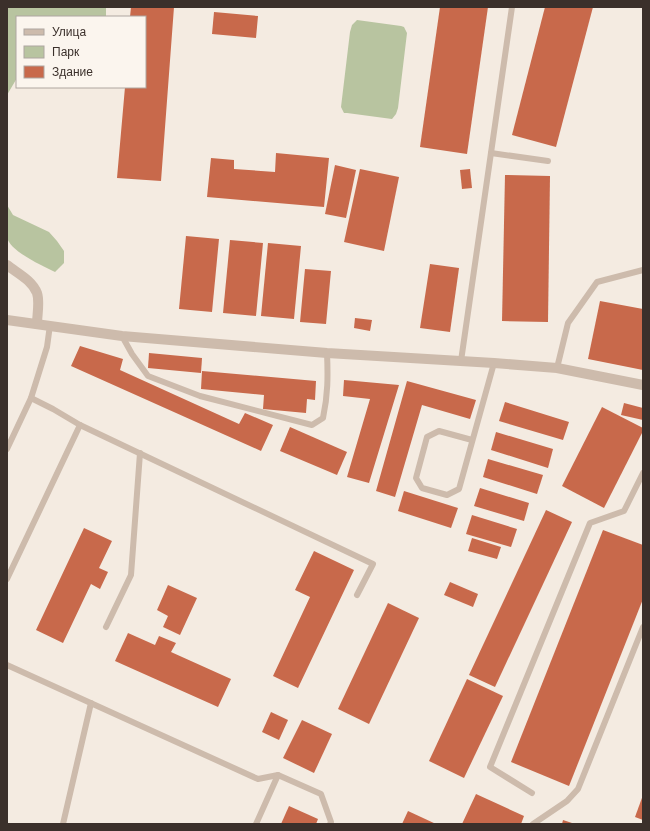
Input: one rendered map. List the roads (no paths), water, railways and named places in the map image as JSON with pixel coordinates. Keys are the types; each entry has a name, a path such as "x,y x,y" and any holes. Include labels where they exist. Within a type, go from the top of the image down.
{"street":[{"path":"7,265 30,281 37,293 37,324"},
{"path":"7,320 122,336 327,352 494,362 557,368 643,385"}],"lane":[{"path":"461,361 512,7"},
{"path":"491,153 548,161"},
{"path":"557,368 568,323 597,282 643,270"},
{"path":"7,449 31,398 47,347 50,325"},
{"path":"122,336 132,354 148,376 200,396 312,425 323,418 327,399 329,379 327,352"},
{"path":"472,440 439,431 427,437 416,478 422,488 447,495 459,489 494,362"},
{"path":"31,398 80,425 373,564 357,595"},
{"path":"7,579 80,425"},
{"path":"106,627 131,575 140,453"},
{"path":"532,793 490,767 590,523 624,511 643,473"},
{"path":"533,824 567,801 578,789 643,627"},
{"path":"7,665 258,779 278,774 321,794 331,822 330,824"},
{"path":"63,824 91,703"},
{"path":"256,824 278,774"}]}
